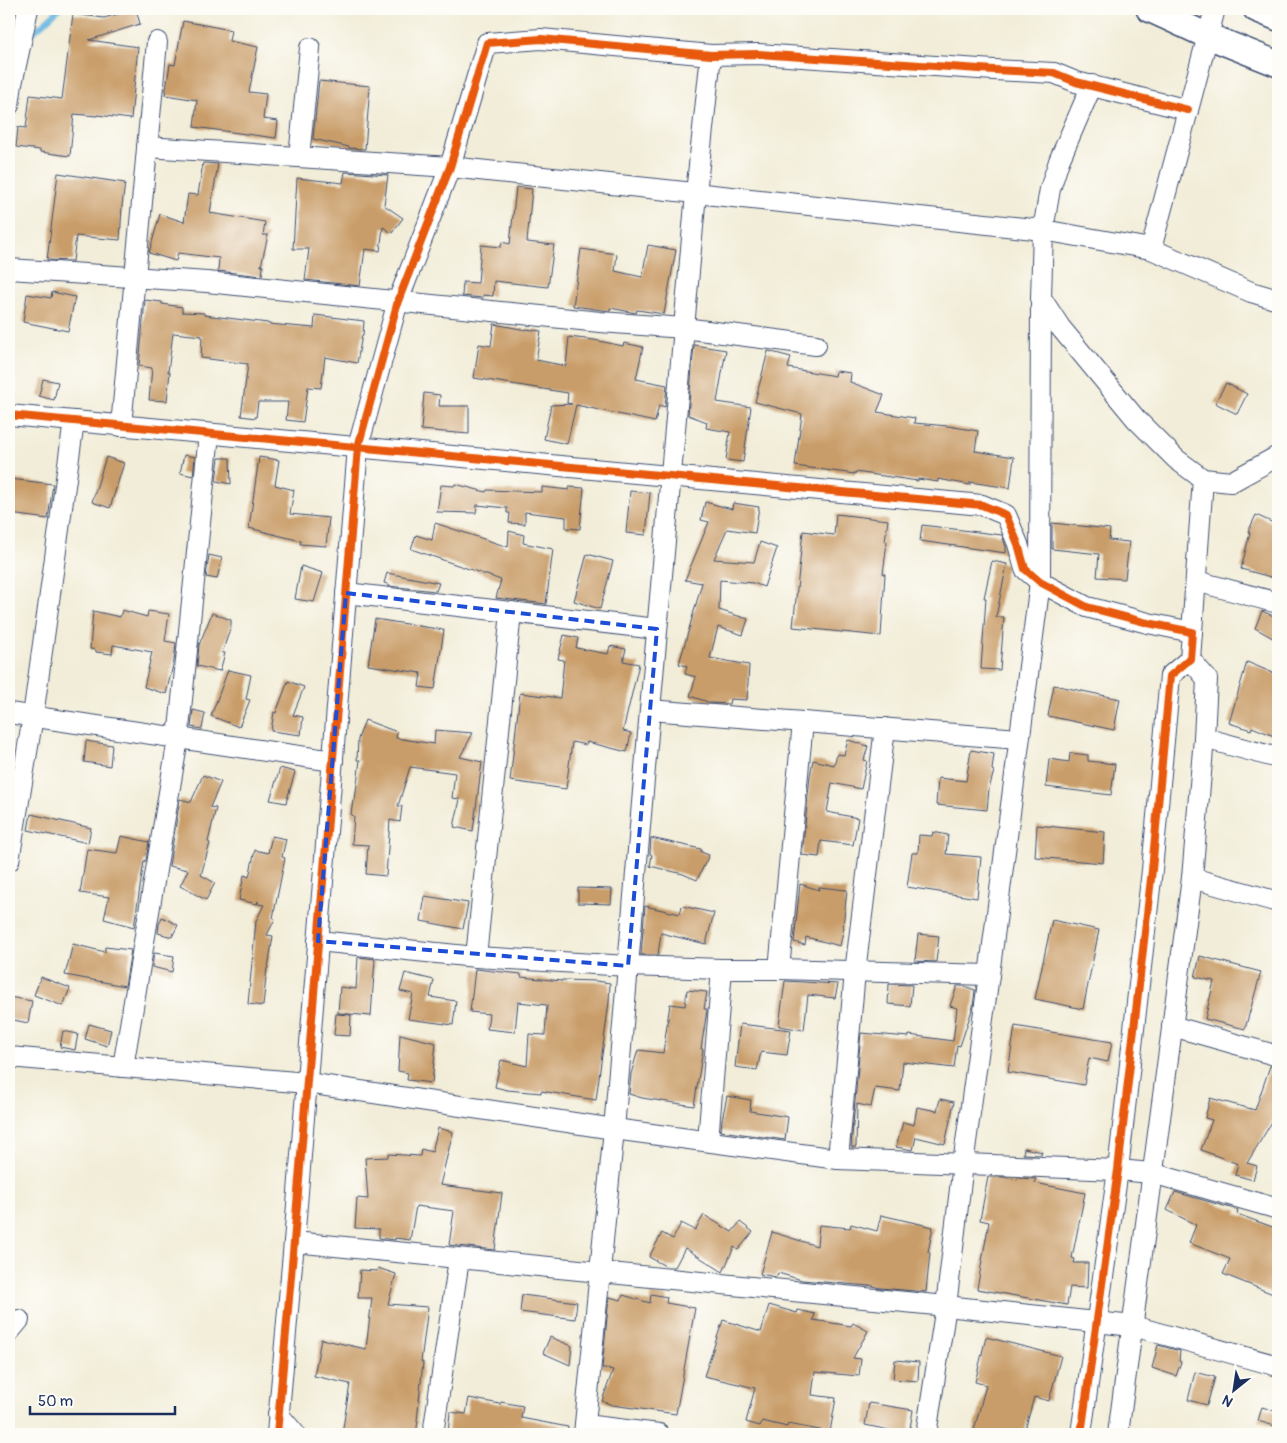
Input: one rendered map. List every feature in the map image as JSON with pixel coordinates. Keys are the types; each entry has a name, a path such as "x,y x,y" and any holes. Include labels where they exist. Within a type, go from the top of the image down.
{"main road":[{"path":"1149,9 1208,36 1278,64"},
{"path":"1256,9 1278,18"}],"street":[{"path":"9,105 28,9"},
{"path":"1151,249 1215,9"},
{"path":"277,1434 358,447 398,301 450,167 487,43 541,39 711,55 758,54 1054,73 1076,82 1188,110"},
{"path":"121,426 157,42"},
{"path":"299,157 310,48"},
{"path":"659,1434 585,1430 614,1128 670,476 696,193 711,55"},
{"path":"926,1434 946,1306 962,1164 989,975 1040,582 1040,298 1043,230 1050,189 1059,161 1092,85"},
{"path":"147,147 450,167 1043,230 1151,249 1251,292 1278,300"},
{"path":"9,269 207,282 600,322 684,328 816,345"},
{"path":"1040,298 1060,327 1136,419 1176,459 1203,479 1231,482 1278,456"},
{"path":"9,415 982,505 1006,515 1018,544 1025,569 1040,582 1087,607 1192,632"},
{"path":"9,861 33,716 74,421"},
{"path":"123,1067 178,739 209,434"},
{"path":"1081,1434 1118,1170 1152,870 1170,676 1190,659 1203,479"},
{"path":"1196,581 1278,602"},
{"path":"346,593 657,629"},
{"path":"476,957 511,612"},
{"path":"1118,1434 1192,878 1207,678 1190,659"},
{"path":"650,710 1019,739"},
{"path":"9,713 333,761"},
{"path":"779,968 803,722"},
{"path":"838,1159 856,972 885,728"},
{"path":"1204,738 1278,758"},
{"path":"1192,878 1278,902"},
{"path":"318,941 476,957 628,966 722,969 779,968 989,975"},
{"path":"708,1141 722,969"},
{"path":"1172,1026 1278,1056"},
{"path":"9,1057 307,1083 838,1159 1152,1173 1278,1208"},
{"path":"294,1242 1133,1326 1278,1366"},
{"path":"433,1434 459,1259"},
{"path":"278,1414 295,1434"}],"highlighted area":[{"path":"346,593 657,629 628,966 318,941"}],"building":[{"path":"136,9 140,24 89,40 138,47 131,119 74,114 70,156 16,147 18,127 26,128 30,95 62,99 73,14 104,18"},
{"path":"183,21 231,30 229,41 258,47 249,92 266,94 263,119 278,121 276,138 194,127 197,100 165,95 170,64 175,65"},
{"path":"319,81 370,86 365,149 349,148 313,139"},
{"path":"203,163 218,164 210,213 265,222 263,235 268,235 261,266 263,266 262,276 218,271 219,258 178,253 176,261 149,253 160,214 184,222 188,194 198,195"},
{"path":"345,172 388,175 384,205 403,218 392,233 383,227 380,251 365,249 360,286 305,280 309,249 293,249 297,178 343,183"},
{"path":"58,173 125,183 120,240 76,236 73,261 47,260"},
{"path":"516,187 532,189 527,242 554,245 548,287 494,281 493,296 483,295 483,298 462,296 463,282 478,283 481,245 501,247 502,242 510,244"},
{"path":"648,245 676,250 664,314 637,310 636,313 610,308 610,311 573,306 581,249 617,254 615,271 642,277"},
{"path":"52,292 75,297 68,331 23,322 27,294 51,298"},
{"path":"145,300 182,307 182,312 204,313 204,315 268,324 314,328 315,315 364,321 357,363 325,357 321,388 308,387 303,422 286,420 288,402 258,402 256,418 241,416 248,364 201,358 202,336 173,333 168,372 170,372 167,401 149,400 152,368 139,366"},
{"path":"494,324 541,331 536,360 566,366 569,337 623,346 624,343 643,347 636,379 667,385 665,407 659,405 655,422 576,405 567,444 544,439 551,405 572,404 567,403 568,393 474,378 479,344 491,346"},
{"path":"694,345 726,350 717,402 751,407 743,462 726,460 730,432 706,428 707,422 688,415"},
{"path":"768,351 791,357 788,368 835,376 836,371 851,373 850,382 884,395 877,412 915,418 914,423 978,431 975,451 1014,457 1010,488 970,482 970,485 938,479 938,482 918,479 918,481 795,466 802,414 755,402"},
{"path":"43,379 58,382 54,400 39,396"},
{"path":"1226,383 1247,394 1237,414 1215,403"},
{"path":"424,393 440,395 439,406 469,406 469,434 421,430"},
{"path":"184,455 195,457 193,476 180,473"},
{"path":"106,457 124,463 110,508 92,502"},
{"path":"259,457 279,460 275,485 294,490 290,514 329,518 326,546 300,544 301,541 249,528"},
{"path":"219,458 230,458 231,484 216,481"},
{"path":"9,479 53,484 48,519 10,514 12,499 9,498"},
{"path":"455,484 486,492 487,490 542,492 542,487 569,490 569,487 584,488 580,529 566,528 566,517 525,512 525,524 509,523 510,513 507,513 507,508 477,505 476,513 437,512 441,485 454,486"},
{"path":"630,491 650,493 646,535 626,533"},
{"path":"705,502 732,509 733,503 759,507 755,533 727,529 714,559 754,562 760,542 777,548 764,587 753,583 720,580 719,610 748,619 743,635 718,627 710,658 749,665 747,700 730,699 729,704 711,703 690,696 696,677 685,674 687,666 679,664 702,583 685,580 709,522 701,520"},
{"path":"836,514 888,520 883,574 885,574 881,636 793,627 803,531 834,535"},
{"path":"1256,515 1278,525 1278,579 1241,569 1250,533 1248,532"},
{"path":"435,523 508,547 509,531 524,535 523,543 553,549 546,604 496,598 501,580 411,549 416,535 432,540"},
{"path":"1052,523 1110,529 1109,540 1129,542 1125,579 1097,577 1099,554 1052,549"},
{"path":"922,525 1002,535 1006,553 920,541"},
{"path":"587,554 613,561 600,609 574,601"},
{"path":"209,555 222,558 217,579 206,577"},
{"path":"992,561 1007,564 996,617 1004,617 1000,670 981,669 986,598 984,598"},
{"path":"301,566 323,573 314,602 295,599"},
{"path":"387,573 439,583 436,591 388,586 388,584 384,583"},
{"path":"122,610 147,617 148,611 169,614 165,641 176,643 174,661 166,694 144,687 152,652 113,645 112,654 96,652 96,650 90,649 93,611 120,617"},
{"path":"1262,611 1278,618 1278,641 1255,628"},
{"path":"212,613 231,620 231,626 222,653 225,653 220,671 197,666 199,645"},
{"path":"375,619 444,630 435,689 419,687 421,673 368,665"},
{"path":"564,635 578,638 576,648 608,654 610,646 626,649 623,661 639,664 623,731 631,733 627,752 587,742 586,745 572,742 566,789 510,781 520,693 560,698 564,660 558,659"},
{"path":"1247,662 1278,675 1278,726 1274,736 1252,727 1251,730 1229,723"},
{"path":"228,670 251,675 246,699 250,700 239,727 211,716"},
{"path":"288,681 304,687 293,715 303,717 301,735 271,731 274,712 276,713"},
{"path":"1054,685 1120,699 1114,730 1048,716"},
{"path":"193,710 205,713 202,729 191,727"},
{"path":"365,720 397,732 396,738 434,744 435,730 473,733 460,757 482,762 473,831 454,827 460,799 452,798 455,773 410,767 398,806 402,806 400,822 390,820 386,876 366,874 368,845 352,844 354,816 351,815 353,800 355,800 360,760 357,760 358,739"},
{"path":"848,740 868,746 864,760 867,761 861,789 832,783 827,812 858,818 853,845 821,841 819,857 802,855 813,760 834,765 837,754 844,755"},
{"path":"86,741 112,745 110,766 84,762"},
{"path":"971,750 994,754 992,770 994,771 989,789 987,810 936,805 938,778 966,781"},
{"path":"1070,753 1088,755 1088,761 1115,764 1111,795 1046,787 1049,759 1069,762"},
{"path":"280,768 295,772 286,803 270,800"},
{"path":"203,775 221,782 210,807 216,808 208,842 210,843 201,875 215,883 206,900 180,886 188,870 169,866 180,799 191,802"},
{"path":"31,814 91,828 88,843 28,830"},
{"path":"1037,825 1105,832 1103,863 1035,857"},
{"path":"933,832 948,835 946,854 981,857 977,898 907,887 912,853 918,853 919,835 932,836"},
{"path":"121,836 149,842 146,861 144,861 134,927 104,919 109,897 80,893 87,849 117,853"},
{"path":"272,836 286,839 282,857 285,858 273,918 275,919 267,935 273,936 263,1006 248,1004 256,921 264,905 258,904 258,901 257,904 239,900 244,875 249,877 255,850 268,853"},
{"path":"651,838 701,849 701,852 709,855 697,880 683,874 650,866 652,855 650,854"},
{"path":"800,884 819,890 819,887 847,890 844,927 840,946 806,937 805,945 794,942"},
{"path":"578,888 612,889 611,904 578,903"},
{"path":"425,896 468,903 463,929 421,921"},
{"path":"645,906 680,914 682,906 714,913 706,944 661,933 658,955 641,955"},
{"path":"162,917 178,925 172,937 158,933"},
{"path":"1052,920 1099,930 1083,1009 1035,999"},
{"path":"918,934 939,936 936,962 915,961"},
{"path":"73,944 105,952 105,947 131,950 125,986 65,975"},
{"path":"154,953 174,956 172,972 152,967"},
{"path":"1200,956 1261,972 1245,1029 1205,1019 1214,981 1195,977"},
{"path":"358,957 375,959 371,1016 338,1013 340,987 356,989"},
{"path":"475,969 521,974 521,977 610,983 596,1100 541,1091 541,1093 495,1087 501,1060 527,1066 529,1034 545,1035 547,1005 518,1002 515,1032 487,1029 489,1014 470,1012"},
{"path":"405,973 434,980 430,997 456,1001 453,1025 408,1019 413,994 400,991"},
{"path":"41,977 70,988 63,1006 34,995"},
{"path":"785,981 838,984 835,998 808,995 804,1030 779,1026"},
{"path":"889,984 912,985 910,1006 888,1004"},
{"path":"957,986 964,986 975,990 973,1007 960,1046 957,1045 954,1068 903,1062 900,1091 875,1088 871,1107 857,1104 856,1147 851,1147 861,1033 909,1037 909,1035 953,1041 957,1008 950,1006"},
{"path":"687,990 707,992 704,1009 707,1010 701,1049 703,1049 694,1106 642,1098 629,1094 631,1074 638,1050 663,1053 670,1004 685,1006"},
{"path":"9,997 32,1001 28,1023 9,1019"},
{"path":"336,1014 351,1015 350,1036 334,1035"},
{"path":"89,1024 111,1030 107,1046 85,1039"},
{"path":"740,1024 791,1030 787,1055 761,1052 757,1070 735,1067"},
{"path":"1015,1026 1112,1042 1108,1062 1089,1058 1084,1085 1008,1072"},
{"path":"63,1031 78,1034 75,1050 60,1047"},
{"path":"400,1034 436,1043 432,1083 407,1080 408,1073 398,1071"},
{"path":"1270,1066 1278,1068 1278,1112 1247,1163 1257,1166 1253,1180 1235,1175 1238,1164 1201,1150 1212,1120 1205,1118 1210,1098 1255,1110"},
{"path":"727,1096 751,1100 750,1111 788,1117 785,1140 721,1131"},
{"path":"940,1099 954,1102 945,1144 916,1137 913,1150 896,1147 903,1122 914,1125 917,1107 937,1111"},
{"path":"438,1128 453,1132 440,1185 502,1193 495,1250 449,1245 454,1211 416,1206 410,1240 379,1238 379,1229 355,1228 357,1198 368,1199 365,1158 388,1157 388,1154 420,1156 421,1149 432,1152"},
{"path":"1024,1148 1042,1152 1041,1155 1023,1154"},
{"path":"988,1177 1004,1177 1017,1180 1018,1178 1036,1179 1035,1183 1085,1193 1072,1258 1075,1259 1074,1263 1088,1263 1087,1288 1070,1287 1067,1305 977,1289 989,1222 980,1220"},
{"path":"1175,1192 1238,1210 1237,1214 1278,1229 1278,1296 1223,1274 1230,1259 1189,1243 1196,1225 1167,1210"},
{"path":"704,1215 732,1232 740,1222 753,1232 738,1250 734,1247 723,1272 685,1248 675,1267 667,1267 649,1257 662,1233 673,1239 681,1223 695,1230"},
{"path":"881,1215 933,1227 928,1252 930,1253 926,1292 802,1280 778,1273 776,1277 760,1274 772,1232 817,1246 819,1225 850,1228 851,1224 877,1231"},
{"path":"378,1268 396,1274 388,1304 428,1307 421,1362 423,1362 416,1434 342,1434 350,1384 314,1376 321,1339 366,1349 372,1298 358,1298 360,1270 377,1271"},
{"path":"651,1294 667,1297 666,1303 695,1308 676,1414 612,1405 602,1401 613,1370 602,1368 609,1297 621,1300 623,1295 650,1303"},
{"path":"522,1295 577,1302 575,1319 520,1312"},
{"path":"769,1305 797,1313 798,1310 815,1314 813,1320 851,1326 853,1323 868,1331 853,1358 861,1359 859,1376 815,1372 812,1395 836,1398 830,1432 788,1424 787,1427 762,1421 760,1426 746,1422 755,1388 704,1376 723,1320 761,1332"},
{"path":"550,1337 572,1346 570,1365 543,1353"},
{"path":"986,1337 1061,1356 1049,1401 1034,1397 1024,1434 973,1434 986,1385 975,1382"},
{"path":"1158,1345 1180,1351 1179,1361 1181,1362 1176,1376 1152,1368"},
{"path":"895,1360 919,1362 918,1381 893,1379"},
{"path":"1195,1372 1215,1377 1207,1405 1188,1400"},
{"path":"469,1398 523,1406 521,1418 568,1427 567,1434 448,1434 450,1412 466,1414"},
{"path":"869,1403 913,1410 909,1434 893,1434 894,1431 865,1425"},
{"path":"1262,1407 1278,1412 1278,1427 1258,1421"}],"waterway":[{"path":"29,35 59,9"}],"cycle path":[{"path":"277,1434 358,447 398,301 450,167 487,43 541,39 711,55 758,54 1054,73 1076,82 1188,110"},
{"path":"9,415 982,505 1006,515 1018,544 1025,569 1040,582 1087,607 1192,632 1190,659 1170,676 1152,870 1118,1170 1081,1434"}]}
